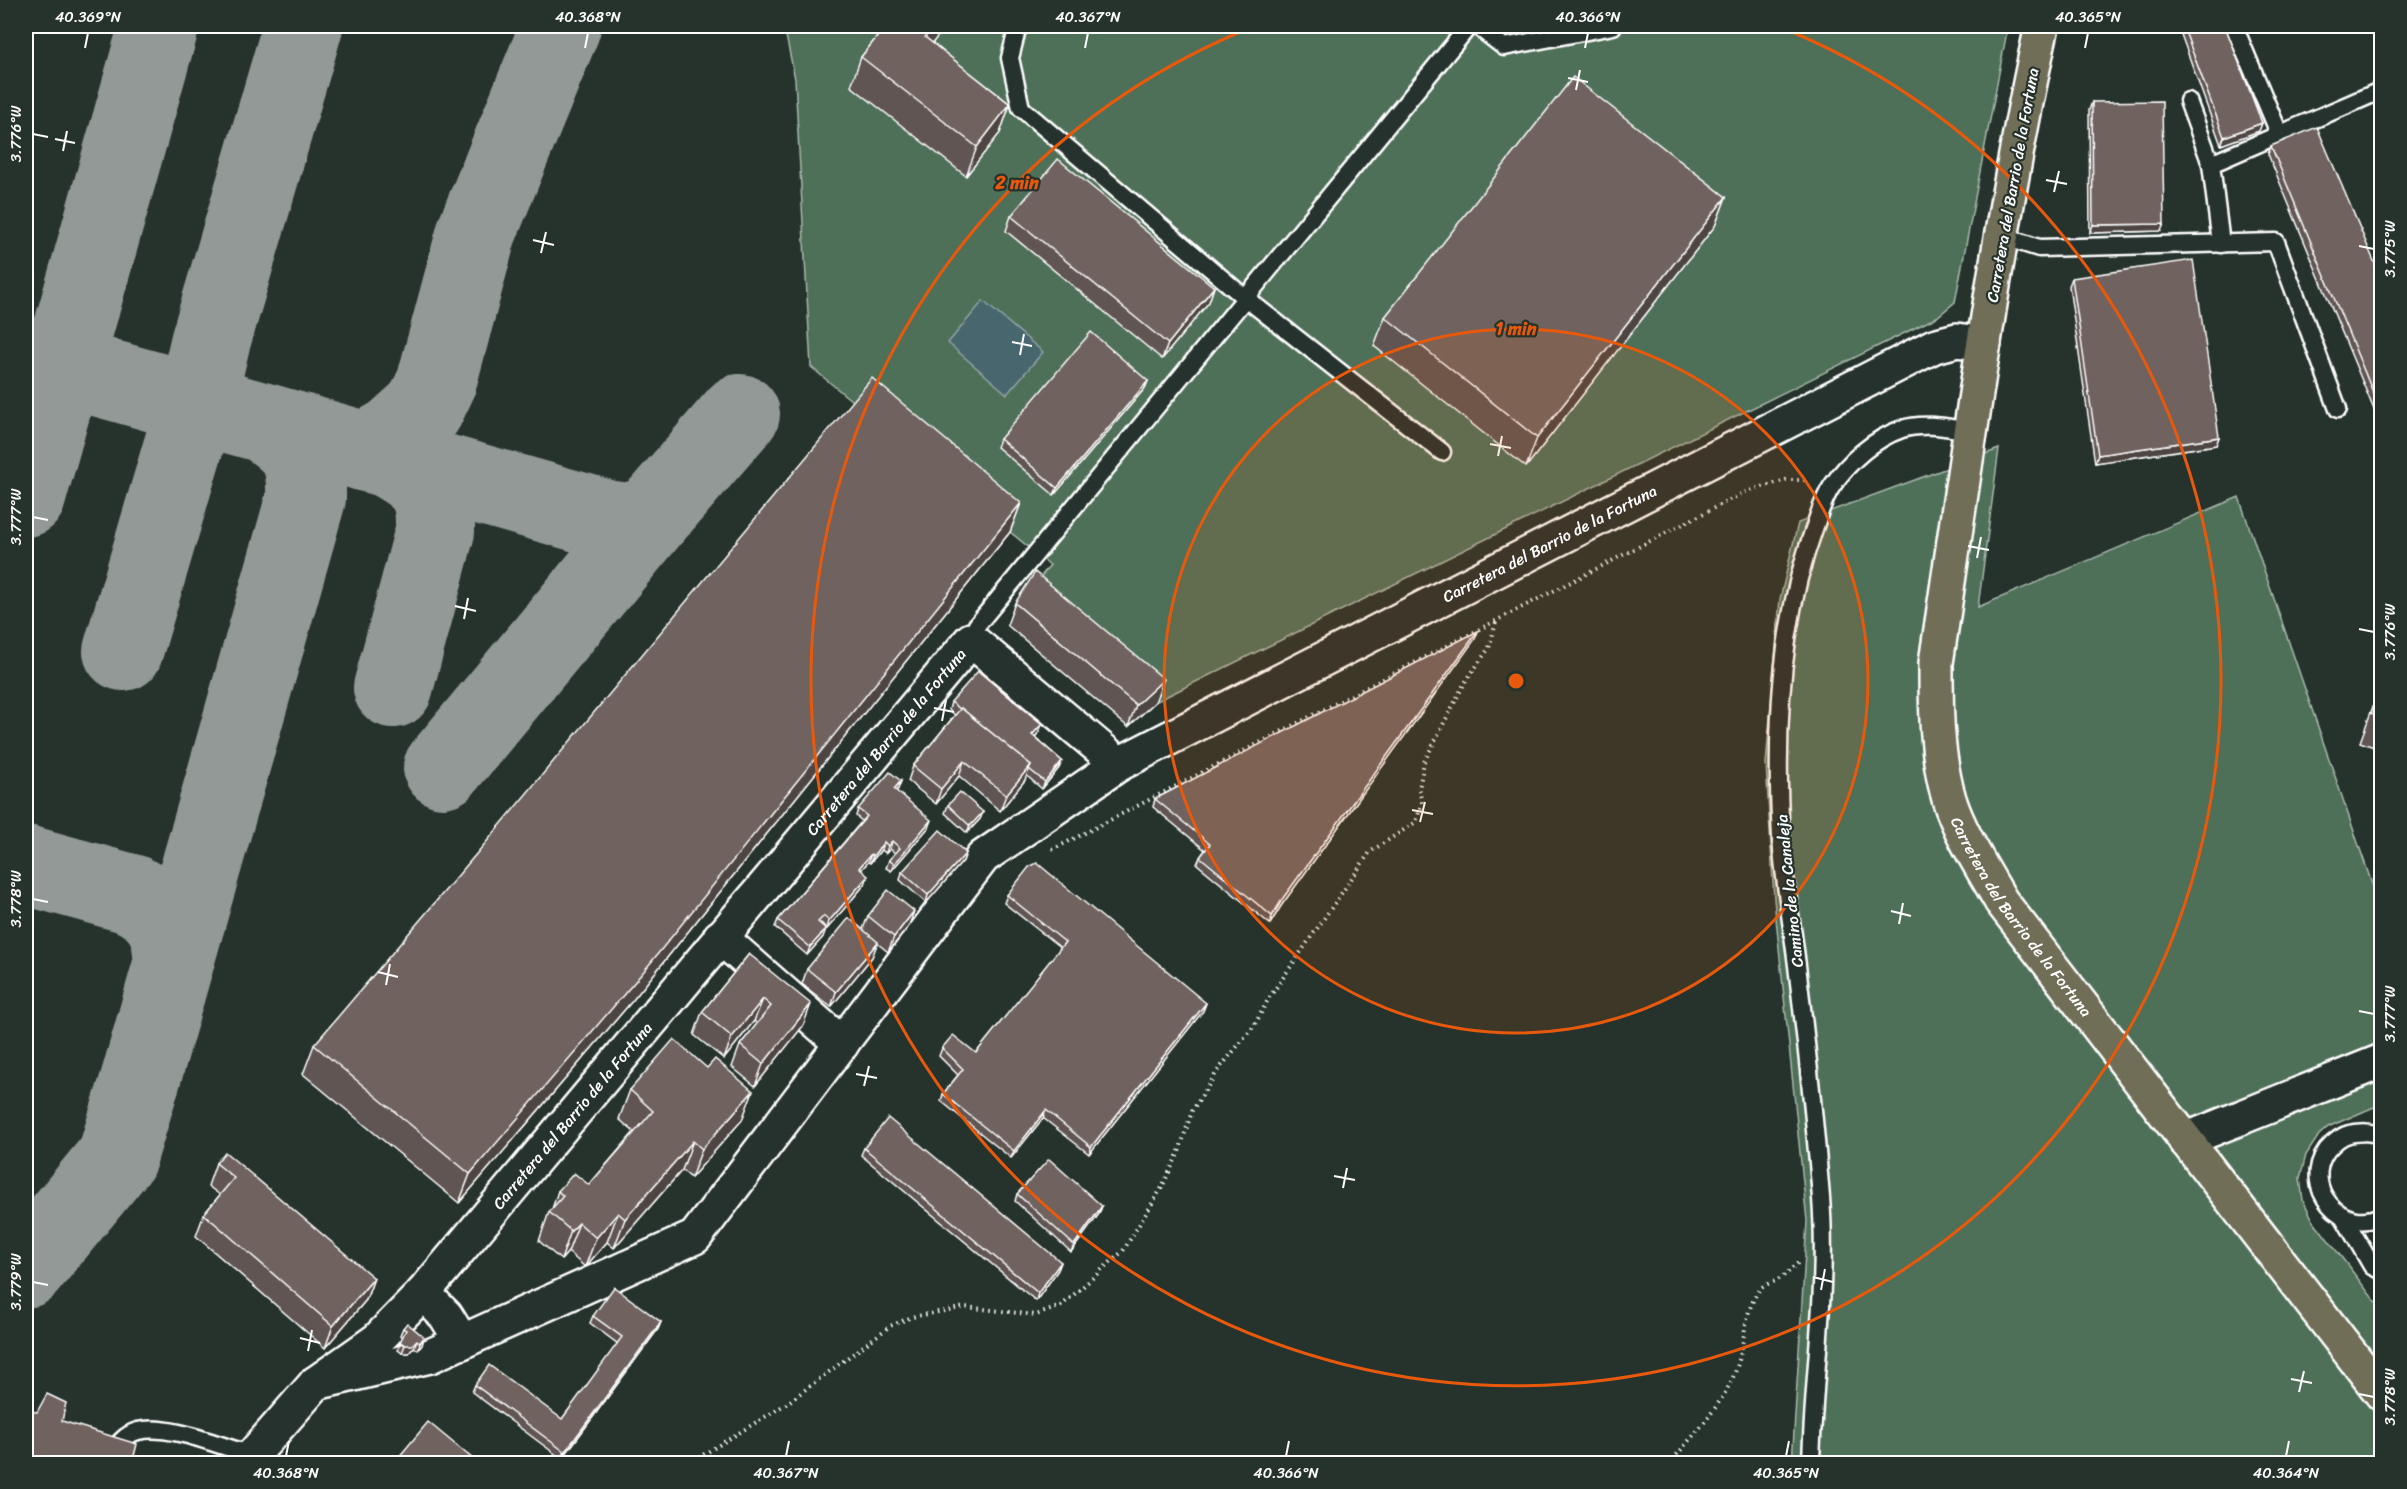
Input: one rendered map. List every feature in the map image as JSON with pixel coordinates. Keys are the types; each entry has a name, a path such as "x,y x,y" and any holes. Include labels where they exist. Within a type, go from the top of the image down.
{"main road":[{"name":"Carretera del Barrio de la Fortuna","path":"2042,26 2019,132 2001,236 1936,663 1936,732 1949,800 1971,848 2001,901 2382,1394"}],"street":[{"name":"Carretera del Barrio de la Fortuna","path":"249,1459 316,1383 382,1353 430,1356 695,1237 983,857 1119,764 1934,346 1957,340 1984,344"},
{"name":"Carretera del Barrio de la Fortuna","path":"382,1353 394,1325 971,639 1119,764"},
{"path":"720,937 842,1044"},
{"path":"2185,1140 2382,1061"},
{"path":"423,1293 446,1316 462,1342"}],"lane":[{"path":"1018,26 1010,58 1021,108 1245,297 1442,452"},
{"path":"971,639 977,626 1468,26"},
{"path":"1477,26 1503,47 1613,26"},
{"path":"2234,26 2279,134"},
{"path":"2211,164 2382,90"},
{"path":"2188,101 2211,164 2221,244"},
{"path":"2001,236 2039,249 2276,242 2338,409"},
{"name":"Camino de la Canaleja","path":"1811,1464 1822,1242 1821,1203 1781,838 1779,774 1784,677 1793,603 1804,555 1821,508 1832,486 1861,453 1885,436 1904,429 1926,426 1971,430"},
{"path":"2380,1134 2363,1132 2345,1135 2333,1143 2323,1156 2318,1171 2319,1186 2331,1207 2343,1216 2358,1221 2373,1220 2382,1215"},
{"path":"2343,1216 2372,1266 2382,1271"},
{"path":"107,1464 117,1444 136,1431 158,1429 249,1459"}],"path":[{"path":"1043,855 1745,492 1786,480 1807,480 1832,486"},
{"path":"688,1464 786,1404 890,1326 912,1317 965,1307 1036,1315 1060,1306 1123,1251 1161,1189 1179,1152 1192,1111 1219,1068 1254,1026 1269,998 1370,852 1416,822 1422,803 1419,789 1424,762 1464,684 1489,648 1497,619"},
{"path":"1669,1464 1713,1412 1736,1372 1742,1352 1744,1323 1761,1287 1780,1279 1822,1242"}],"green space":[{"path":"784,26 2008,26 1955,302 1937,317 1155,702 1027,594 1050,565 811,367 795,79"},
{"path":"1999,449 1978,607 2239,497 2381,910 2381,1104 2328,1127 2319,1135 2306,1155 2300,1178 2303,1200 2313,1220 2381,1309 2381,1463 1792,1464 1807,1221 1774,899 1766,764 1780,599 1798,523"}],"water":[{"path":"983,301 1043,352 1007,394 948,343"}],"building":[{"path":"886,26 933,26 925,37 1010,104 977,147 861,57"},
{"path":"2183,26 2225,26 2262,123 2224,137"},
{"path":"1573,77 1726,197 1537,438 1385,317"},
{"path":"2162,101 2164,224 2093,225 2092,102"},
{"path":"2317,127 2382,280 2382,414 2271,146"},
{"path":"1058,159 1214,287 1168,344 1011,216"},
{"path":"2193,260 2219,437 2098,455 2072,278"},
{"path":"1091,332 1148,381 1057,488 1000,439"},
{"path":"872,378 1021,503 644,971 470,1174 314,1045 483,846"},
{"path":"1035,572 1164,679 1136,705 1015,603"},
{"path":"1478,631 1272,916 1200,857 1210,844 1155,799"},
{"path":"978,671 1042,724 1032,735 1062,761 1045,782 1029,769 1031,765 951,702"},
{"path":"2382,682 2382,717 2371,713"},
{"path":"961,708 1031,765 1006,795 964,761 941,789 913,766"},
{"path":"890,772 901,781 894,789 931,820 894,864 889,860 900,848 892,841 888,846 884,842 873,856 871,854 859,868 868,876 829,921 824,916 818,922 826,929 810,947 778,920 867,816 858,809"},
{"path":"960,792 983,812 970,826 948,805"},
{"path":"940,830 966,853 928,895 902,872"},
{"path":"1037,863 1206,1003 1091,1147 1046,1110 1014,1151 943,1094 963,1069 942,1048 953,1035 976,1053 1065,942 1007,895 1029,867"},
{"path":"888,890 914,911 894,937 868,916"},
{"path":"849,918 878,942 836,992 807,969"},
{"path":"749,954 811,1004 763,1064 740,1045 771,1006 763,999 732,1037 702,1012"},
{"path":"674,1039 707,1068 715,1059 753,1091 702,1149 693,1141 625,1219 618,1213 596,1238 579,1223 571,1231 549,1212 563,1196 558,1191 574,1173 589,1185 653,1111 630,1090"},
{"path":"888,1118 1061,1262 1038,1293 864,1148"},
{"path":"225,1152 374,1278 333,1326 204,1214 234,1178 216,1163"},
{"path":"1049,1159 1102,1206 1074,1245 1017,1194"},
{"path":"614,1287 661,1322 565,1452 475,1385 489,1365 562,1419 622,1337 593,1316"},
{"path":"407,1323 424,1337 420,1343 417,1340 412,1345 400,1342 406,1330 403,1328"},
{"path":"47,1394 66,1403 62,1421 137,1444 132,1464 26,1464 26,1411 37,1412"},
{"path":"428,1422 479,1464 393,1464"},
{"path":"376,1456 385,1464 370,1464"}],"taxiway":[{"path":"26,497 159,26"},
{"path":"123,651 303,26"},
{"path":"366,452 394,436 424,409 436,384 477,231 561,26"},
{"path":"26,356 265,423 286,439 299,454 306,484 306,498 117,1157 26,1268"},
{"path":"265,423 607,520 628,523 652,516 740,414"},
{"path":"390,459 420,479 430,495 435,517 435,531 393,688"},
{"path":"443,768 652,516"},
{"path":"26,865 131,894 150,904 164,920 171,936 174,962"}]}
